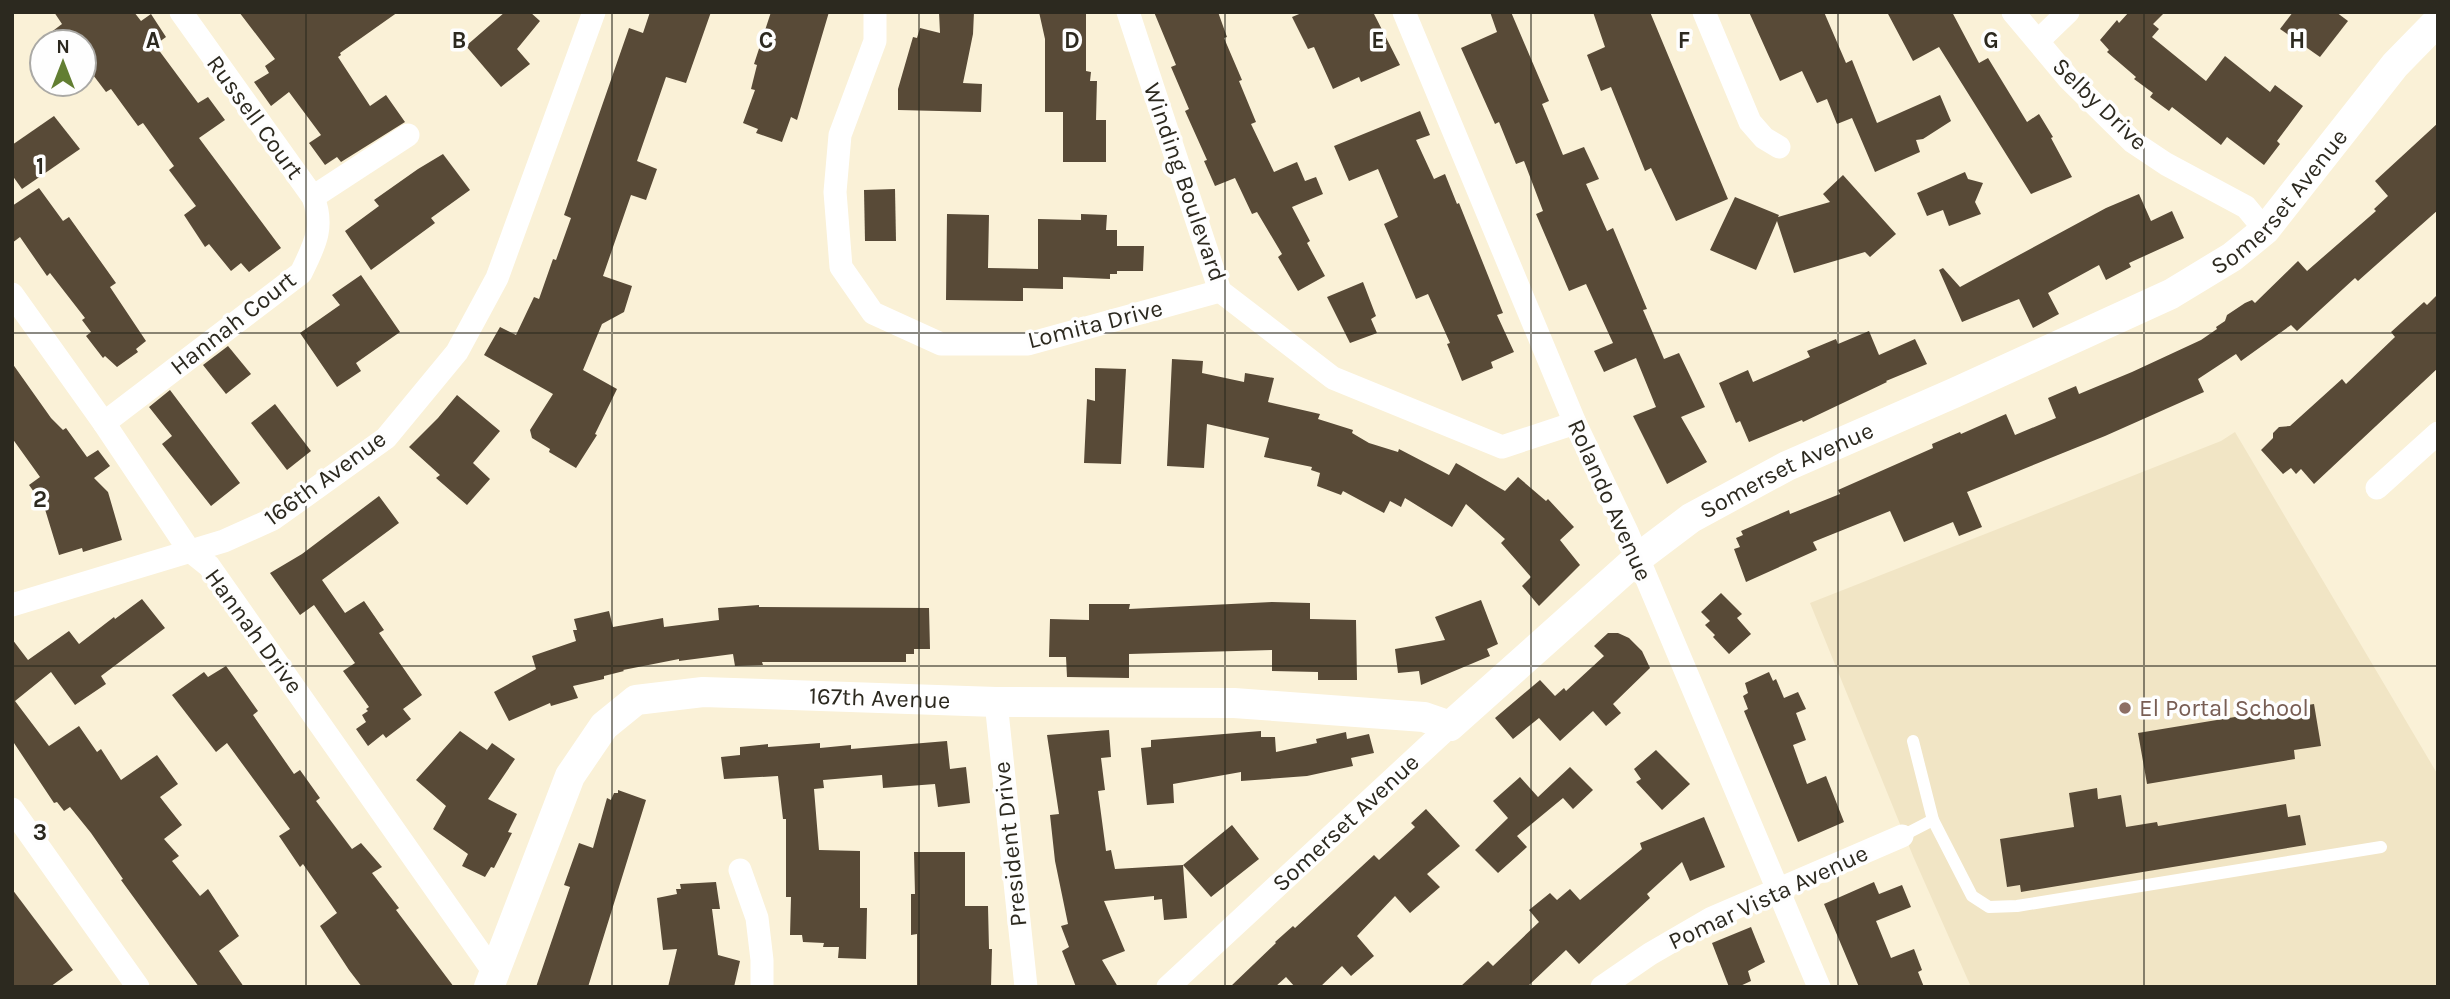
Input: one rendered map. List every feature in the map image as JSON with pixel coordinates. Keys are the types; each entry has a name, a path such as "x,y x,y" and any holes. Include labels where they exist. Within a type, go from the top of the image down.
{"street":[{"name":"166th Avenue","path":"12,606 224,541 273,519 386,438 457,352 497,278 594,12"},
{"name":"Lomita Drive","path":"875,12 875,41 840,135 835,192 841,267 873,313 941,344 1028,344 1220,291"},
{"name":"Winding Boulevard","path":"1128,12 1220,291 1333,378 1502,447 1575,423"},
{"name":"Rolando Avenue","path":"1404,12 1575,423 1637,558 1819,987"},
{"path":"1704,12 1750,122 1764,138 1779,147"},
{"name":"Selby Drive","path":"2013,12 2069,79 2133,142 2166,164 2246,207 2265,230"},
{"path":"2038,41 2068,12"},
{"name":"Russell Court","path":"192,16 313,197 408,135"},
{"name":"Somerset Avenue","path":"1168,987 1450,726 1637,558 1692,518 1787,466 2171,293 2232,257 2265,230 2395,65 2438,21"},
{"name":"Hannah Court","path":"104,424 301,273 316,241 319,213 313,197"},
{"name":"Hannah Drive","path":"12,294 189,550 209,566 491,979"},
{"path":"2377,488 2438,433"},
{"name":"167th Avenue","path":"491,979 570,776 604,726 636,700 703,692 996,702 1234,703 1424,717 1450,726"},
{"name":"President Drive","path":"996,702 1026,987"},
{"path":"12,810 138,987"},
{"name":"Pomar Vista Avenue","path":"1602,987 1688,931 1902,836"},
{"path":"740,870 757,918 762,987"}],"lane":[{"path":"1913,741 1933,820 1972,897 1989,907 2017,906 2381,847"},
{"path":"1902,836 1933,820"}],"shaded area":[{"name":"El Portal School","path":"2235,432 2438,775 2438,987 1971,987 1913,856 1810,603 2221,441"}],"building":[{"path":"54,12 134,12 141,21 151,14 166,37 155,45 198,103 208,97 225,120 199,138 281,248 249,272 241,263 231,271 209,244 205,247 184,215 196,206 169,170 174,166 143,123 138,126 111,89 106,92 98,81 98,28 57,28 62,24"},
{"path":"239,12 398,12 338,57 370,106 386,95 405,122 341,162 337,157 325,165 309,143 321,135 289,92 271,106 254,82 269,73 265,66 275,59"},
{"path":"505,12 530,12 540,21 517,49 530,64 501,87 466,46"},
{"path":"650,12 711,12 686,83 666,77 637,161 657,169 646,200 631,195 603,276 632,286 624,312 602,324 583,370 617,389 595,434 597,435 576,468 532,438 530,430 553,394 484,355 500,327 516,335 534,297 539,299 571,218 564,215 629,28 643,33"},
{"path":"771,12 829,12 797,120 791,117 782,142 756,133 758,129 743,123 755,90 751,89 757,65 754,64"},
{"path":"939,12 974,12 973,34 963,83 982,84 981,112 898,110 898,89 913,37 917,38 920,28 940,33"},
{"path":"1039,12 1086,12 1086,71 1091,72 1090,81 1097,81 1096,120 1106,120 1106,162 1063,162 1063,112 1045,112 1045,39"},
{"path":"1154,12 1218,12 1227,37 1224,38 1256,122 1251,124 1274,172 1297,162 1305,181 1316,177 1323,194 1292,207 1325,276 1298,291 1278,257 1282,254 1257,212 1252,214 1235,178 1215,186 1204,161 1207,160 1185,111 1189,109 1171,67 1176,65"},
{"path":"1304,12 1373,12 1400,65 1361,82 1359,77 1333,89 1314,47 1308,49 1292,17"},
{"path":"1490,12 1511,12 1549,101 1542,104 1563,155 1584,147 1599,179 1586,184 1607,231 1613,228 1647,309 1643,310 1664,359 1679,353 1705,407 1681,417 1707,462 1667,484 1633,416 1656,407 1636,358 1604,372 1594,351 1613,343 1586,284 1569,291 1536,214 1543,211 1524,161 1516,164 1499,122 1495,124 1461,48 1497,32"},
{"path":"1593,12 1650,12 1728,199 1676,221 1651,168 1645,171 1611,87 1601,91 1587,55 1605,47"},
{"path":"1749,12 1824,12 1846,63 1852,60 1877,123 1940,95 1951,121 1923,139 1916,140 1920,152 1875,172 1852,118 1837,124 1827,99 1817,103 1802,71 1780,81"},
{"path":"1887,12 1952,12 1979,63 1988,58 2027,122 2039,114 2072,177 2031,194 1939,47 1913,61"},
{"path":"2129,12 2165,12 2153,24 2159,29 2152,37 2206,81 2225,56 2270,92 2275,85 2303,106 2277,141 2280,144 2264,165 2227,137 2221,145 2172,107 2169,111 2150,97 2153,93 2134,79 2136,77 2107,52 2109,50 2100,40 2117,20 2119,23"},
{"path":"2293,12 2336,12 2348,21 2320,57 2280,29"},
{"path":"1420,111 1430,135 1416,140 1434,179 1445,174 1457,204 1459,203 1503,313 1497,315 1514,352 1491,362 1493,368 1462,381 1447,344 1450,343 1428,294 1416,299 1384,224 1398,217 1378,169 1349,181 1334,146"},
{"path":"54,116 80,149 22,189 12,175 12,145"},
{"path":"2438,123 2438,210 2358,281 2355,278 2297,331 2291,325 2241,361 2236,354 2198,379 2204,392 1967,492 1982,527 1959,536 1953,522 1904,542 1890,511 1813,542 1817,550 1746,582 1734,549 1740,547 1736,538 1743,535 1741,531 1789,510 1790,514 1840,494 1838,490 1933,448 1932,444 2006,414 2015,435 2056,418 2048,398 2076,386 2079,394 2201,340 2217,329 2227,315 2252,300 2255,303 2298,261 2307,271 2376,211 2374,209 2388,196 2375,181"},
{"path":"443,154 470,190 431,218 435,223 371,270 345,231 379,206 374,200"},
{"path":"1965,172 1968,179 1983,183 1975,202 1981,214 1949,226 1943,210 1927,216 1917,193"},
{"path":"1843,175 1896,234 1870,257 1865,252 1794,273 1777,221 1756,270 1710,250 1735,197 1779,215 1778,217 1830,202 1823,194"},
{"path":"39,188 63,221 69,217 116,283 110,287 146,341 136,349 138,352 117,367 105,356 103,358 86,336 91,332 82,320 85,318 50,273 47,276 20,237 12,243 12,206"},
{"path":"895,189 896,241 865,241 864,190"},
{"path":"2139,194 2151,221 2172,211 2184,238 2129,263 2131,267 2106,280 2099,265 2048,293 2059,314 2033,328 2019,299 1962,322 1939,270 1943,268 1960,287 2106,208"},
{"path":"947,214 989,215 988,268 1038,269 1038,219 1081,220 1081,214 1107,215 1106,230 1117,230 1117,246 1144,246 1143,271 1117,271 1117,274 1110,274 1110,279 1063,277 1063,289 1023,288 1023,301 946,300"},
{"path":"361,275 400,332 356,363 361,371 337,387 300,333 340,305 332,295"},
{"path":"1363,282 1376,316 1371,319 1377,333 1350,343 1327,297"},
{"path":"2438,294 2438,368 2314,484 2301,469 2296,474 2291,468 2283,474 2261,450 2273,438 2273,433 2279,427 2290,426 2342,379 2346,384 2395,337 2391,332 2424,302 2427,305"},
{"path":"1869,331 1879,355 1915,339 1927,364 1803,422 1802,420 1749,442 1740,421 1736,423 1719,383 1748,370 1753,382 1810,357 1807,351 1836,339 1838,344"},
{"path":"228,346 251,374 226,394 203,365"},
{"path":"1172,359 1203,361 1202,373 1244,382 1245,373 1274,378 1268,402 1320,414 1318,419 1353,430 1352,433 1369,443 1398,452 1399,449 1449,475 1456,463 1505,491 1518,477 1546,501 1548,499 1574,527 1560,540 1580,565 1539,606 1522,586 1531,577 1501,543 1505,539 1466,504 1452,527 1405,498 1401,507 1390,501 1384,513 1343,491 1341,495 1317,486 1320,473 1311,470 1312,467 1264,457 1269,438 1207,424 1204,468 1167,466"},
{"path":"12,363 51,418 63,430 66,428 87,457 98,450 110,466 94,478 108,492 122,540 83,552 82,548 59,555 44,506 29,485 40,477 12,438"},
{"path":"1095,368 1126,369 1121,464 1084,463 1087,399 1095,401"},
{"path":"170,390 240,483 211,506 162,444 172,436 149,407"},
{"path":"457,395 500,431 473,463 490,479 467,505 436,478 440,475 409,447"},
{"path":"275,404 311,451 287,470 251,423"},
{"path":"379,496 399,523 322,580 345,613 364,601 384,630 379,633 422,695 403,709 411,719 386,738 383,734 368,746 356,729 366,722 362,715 369,707 343,671 355,663 314,605 300,615 270,573 302,554"},
{"path":"1721,593 1742,614 1737,618 1751,634 1729,654 1705,625 1710,621 1701,612"},
{"path":"142,599 165,628 101,676 106,684 75,705 51,672 15,701 49,746 79,726 97,752 101,749 121,780 157,755 178,784 160,797 182,825 164,839 179,856 172,861 200,896 208,889 239,936 219,951 244,987 199,987 121,880 123,879 91,833 70,807 64,811 57,802 54,803 12,740 12,639 28,660 69,631 79,644"},
{"path":"1481,600 1498,644 1487,649 1490,656 1421,685 1419,671 1398,673 1395,649 1445,640 1435,617"},
{"path":"1272,602 1310,603 1310,619 1356,620 1357,680 1318,680 1318,672 1272,671 1272,650 1129,654 1129,678 1067,677 1066,657 1049,657 1050,619 1089,620 1089,604 1130,604 1129,609"},
{"path":"759,605 929,608 930,649 914,649 914,654 906,654 906,662 762,662 763,665 735,666 733,654 679,659 623,670 604,676 604,679 573,686 578,698 551,706 550,703 509,721 494,692 536,669 532,656 576,641 574,619 609,611 613,627 663,618 664,627 719,620 718,608"},
{"path":"1608,633 1618,633 1629,638 1642,651 1650,668 1613,704 1621,713 1606,726 1593,711 1560,741 1539,718 1513,739 1495,718 1540,680 1555,696 1564,688 1566,691 1604,656 1594,646"},
{"path":"226,666 258,711 253,715 294,774 300,770 320,798 316,801 352,849 361,843 382,867 372,873 399,908 396,910 454,987 362,987 349,970 320,926 337,913 303,864 300,867 279,836 290,829 227,743 216,752 172,695 204,672 208,677"},
{"path":"1769,672 1773,681 1776,679 1784,698 1798,692 1806,709 1796,713 1806,740 1793,745 1807,784 1826,776 1844,822 1798,842 1744,711 1748,709 1743,696 1748,693 1745,683"},
{"path":"2314,704 2321,746 2294,750 2295,759 2147,784 2138,733"},
{"path":"1109,730 1111,757 1101,758 1105,790 1098,791 1106,851 1111,850 1115,869 1183,865 1187,918 1164,920 1162,899 1154,900 1154,896 1104,901 1125,951 1102,960 1118,987 1076,987 1062,951 1069,947 1061,926 1068,924 1055,861 1050,815 1059,814 1047,735"},
{"path":"460,731 487,750 492,743 515,759 488,799 517,814 508,832 512,833 494,868 491,867 485,877 462,866 468,854 433,829 446,806 416,780"},
{"path":"1261,731 1261,737 1275,737 1276,752 1317,743 1316,739 1346,732 1347,739 1369,734 1374,753 1351,758 1353,766 1307,776 1241,781 1241,772 1173,784 1174,803 1147,805 1141,748 1151,747 1151,740"},
{"path":"947,741 950,769 966,767 970,803 938,807 935,784 883,788 882,775 823,780 824,788 814,789 819,850 860,851 860,908 867,908 866,959 838,958 839,947 823,947 824,943 803,942 802,935 790,935 791,897 786,897 786,819 783,819 778,776 724,779 721,757 740,755 740,747 768,744 768,747 820,743 820,748 851,745 851,749"},
{"path":"1656,750 1690,784 1662,810 1636,782 1641,779 1634,769"},
{"path":"1570,767 1593,790 1573,809 1563,798 1517,836 1527,847 1498,873 1475,850 1508,818 1493,801 1520,777 1538,797"},
{"path":"2097,788 2098,799 2121,795 2126,827 2157,822 2158,826 2286,804 2288,817 2300,815 2306,845 2021,892 2020,885 2007,887 2000,839 2074,827 2069,793"},
{"path":"618,790 646,800 588,987 536,987 570,887 564,885 579,843 593,848 607,798 611,800"},
{"path":"1426,809 1460,846 1427,874 1440,887 1410,913 1395,896 1357,936 1374,956 1351,976 1342,966 1320,987 1295,987 1286,977 1275,987 1230,987 1275,942 1293,926 1295,928 1374,855 1379,860 1415,827 1411,823"},
{"path":"1704,817 1725,867 1690,881 1682,862 1647,894 1650,898 1579,964 1566,950 1527,987 1460,987 1488,961 1493,966 1539,922 1529,910 1550,893 1557,900 1570,889 1580,900 1642,849 1640,843"},
{"path":"1232,825 1259,859 1211,897 1183,865"},
{"path":"914,852 965,852 965,906 988,906 989,949 992,949 991,987 917,987 917,934 911,935 911,894 915,894"},
{"path":"716,882 720,909 712,909 718,955 740,961 734,987 668,987 677,949 663,950 657,898 677,894 676,889 681,889 680,884"},
{"path":"1874,882 1879,894 1902,885 1911,907 1876,921 1891,958 1914,949 1922,970 1918,972 1924,987 1859,987 1824,904"},
{"path":"12,889 73,970 50,987 12,987"},
{"path":"1751,927 1765,962 1748,971 1751,981 1738,987 1729,987 1712,943"}],"place":[{"name":"El Portal School","path":"2125,708"}]}
